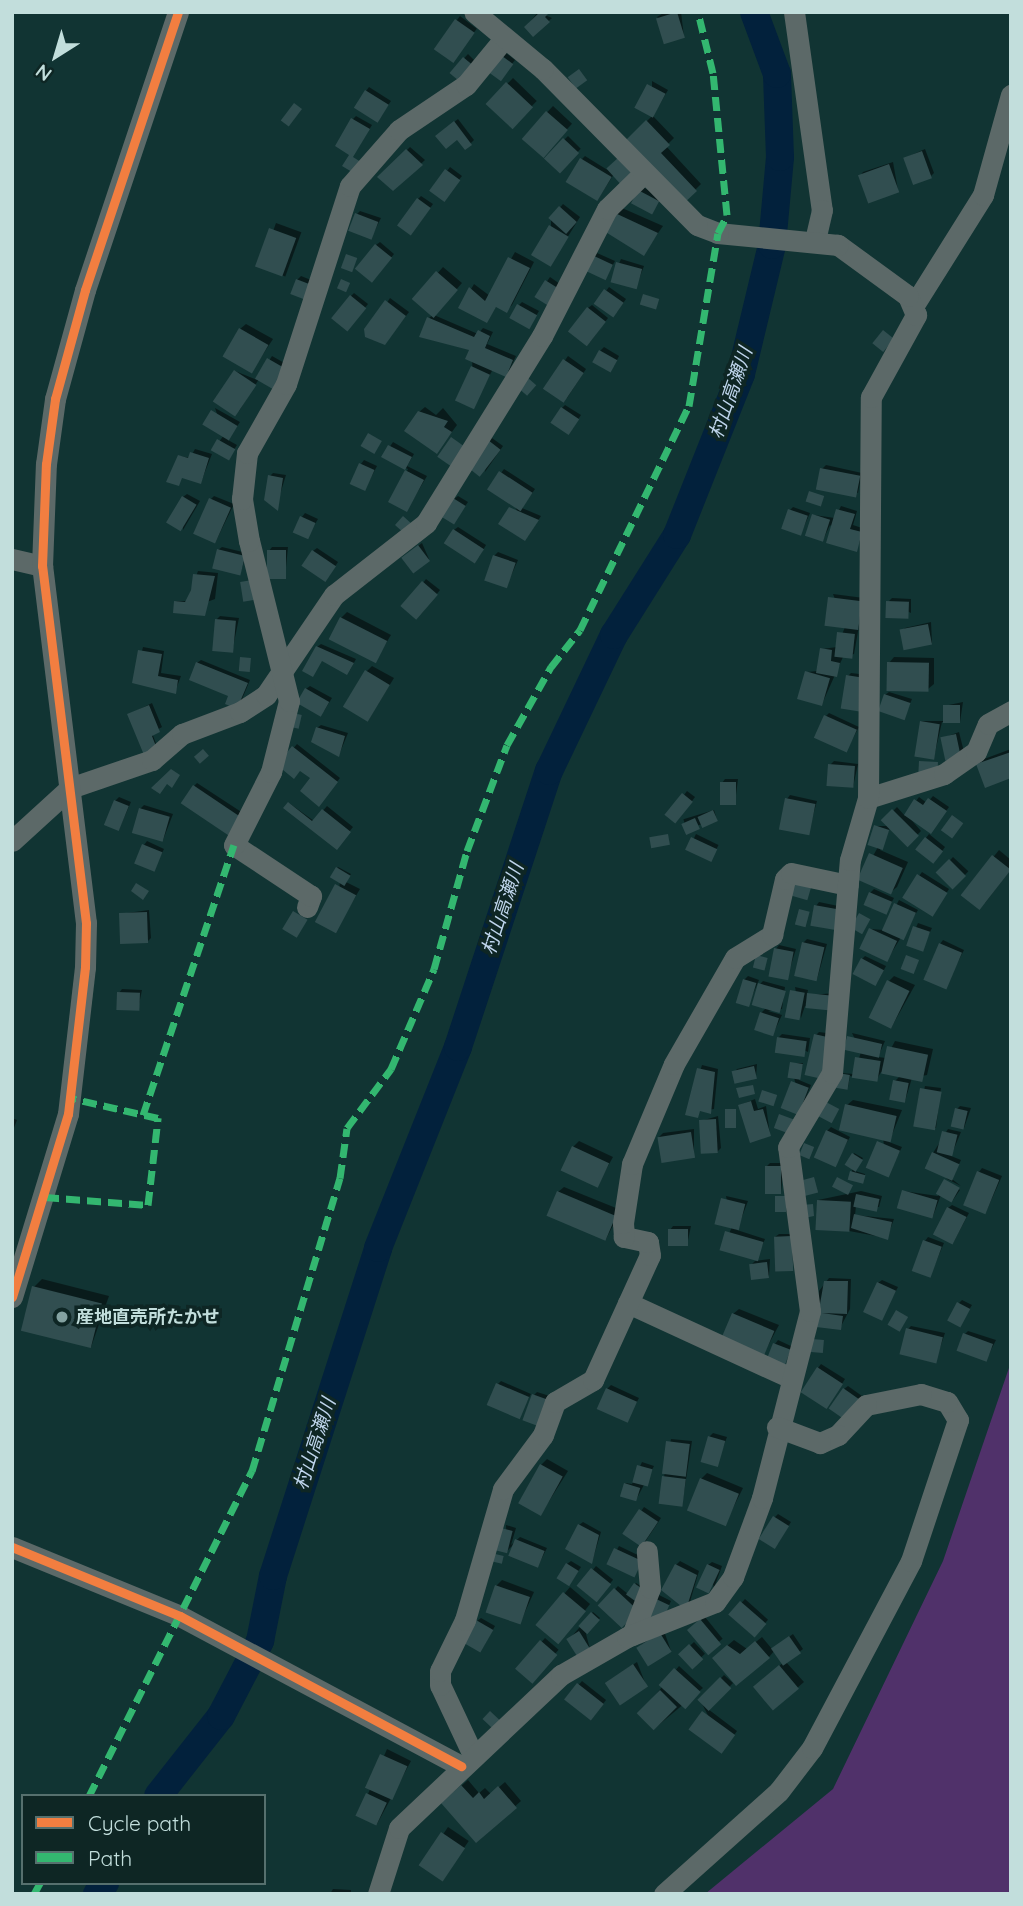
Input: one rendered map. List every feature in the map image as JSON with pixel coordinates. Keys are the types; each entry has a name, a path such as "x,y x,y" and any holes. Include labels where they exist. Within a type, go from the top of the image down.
{"street":[{"path":"12,1297 55,1167 79,1042 86,923 42,566 55,399 178,12"},
{"path":"474,12 503,40 543,69 642,175 697,225 730,234 811,240 862,258 914,305"},
{"path":"793,12 822,210 811,240"},
{"path":"307,907 311,896 234,845 271,772 289,701 278,669 242,499 247,453 286,384 350,186 399,130 466,85 503,40"},
{"path":"378,1894 399,1828 467,1760 561,1675 632,1636 715,1602 725,1590 762,1499 777,1427 810,1311 788,1147 832,1073 848,885 867,798 868,424 871,397 912,327 914,305 983,195 1011,95"},
{"path":"12,841 70,788 152,760 182,734 240,712 266,695 278,669 334,595 426,523 542,336 607,209 642,175"},
{"path":"12,559 42,566"},
{"path":"867,798 944,774 976,752 988,724 1011,711"},
{"path":"467,1760 440,1685 440,1671 465,1620 503,1489 543,1435 555,1402 593,1380 650,1255 648,1242 624,1237 632,1164 674,1064 734,958 772,935 785,878 791,873 848,885"},
{"path":"628,1303 791,1378"},
{"path":"664,1894 779,1791 812,1748 911,1561 958,1420 947,1402 921,1394 866,1405 838,1435 820,1443 777,1427"},
{"path":"12,1547 73,1566 202,1627 317,1689 467,1760"},
{"path":"632,1636 650,1588 647,1551"}],"shaded area":[{"path":"1011,1362 1011,1894 705,1894 833,1789 943,1561"}],"building":[{"path":"540,12 550,12 545,17 550,22 533,37 524,27"},
{"path":"677,12 685,38 664,44 656,18"},
{"path":"455,19 475,33 453,63 434,49"},
{"path":"502,56 513,64 501,81 490,73"},
{"path":"463,57 475,67 462,83 450,73"},
{"path":"579,69 587,80 576,89 568,77"},
{"path":"506,82 533,107 513,129 486,104"},
{"path":"647,84 666,94 653,118 634,108"},
{"path":"365,90 389,105 378,123 354,108"},
{"path":"294,103 302,109 289,127 281,121"},
{"path":"546,111 568,130 544,158 522,139"},
{"path":"351,118 370,129 353,157 364,164 357,175 342,166 349,155 335,146"},
{"path":"646,120 670,145 661,153 697,191 682,205 623,143"},
{"path":"454,121 472,145 465,150 457,140 446,149 435,136"},
{"path":"563,138 579,153 560,173 544,158"},
{"path":"406,149 423,165 393,191 377,177"},
{"path":"922,151 932,178 913,185 903,158"},
{"path":"619,157 635,175 622,186 606,168"},
{"path":"580,158 612,177 597,201 566,182"},
{"path":"889,164 899,192 868,203 858,175"},
{"path":"445,169 460,180 445,202 429,191"},
{"path":"638,190 659,201 652,215 631,203"},
{"path":"417,198 431,208 411,235 397,226"},
{"path":"559,206 577,222 566,234 548,218"},
{"path":"355,213 378,222 372,240 348,231"},
{"path":"615,213 658,233 644,256 604,231"},
{"path":"549,225 569,237 551,267 531,255"},
{"path":"269,228 296,238 282,276 255,267"},
{"path":"375,244 392,258 372,283 355,269"},
{"path":"346,254 357,258 352,272 341,268"},
{"path":"592,255 613,265 606,280 585,270"},
{"path":"508,257 530,268 507,313 496,307 487,323 458,308 469,287 485,301"},
{"path":"616,262 642,269 637,289 611,282"},
{"path":"436,271 458,290 434,318 412,299"},
{"path":"296,279 314,286 308,301 290,294"},
{"path":"341,279 350,283 346,292 337,288"},
{"path":"545,280 558,288 547,305 534,297"},
{"path":"604,289 624,303 613,318 594,304"},
{"path":"643,294 659,299 656,309 640,305"},
{"path":"350,295 366,308 347,332 331,318"},
{"path":"385,300 406,316 385,345 365,337 364,329"},
{"path":"517,304 537,315 529,329 509,318"},
{"path":"587,307 606,322 587,346 568,331"},
{"path":"427,317 474,337 478,330 490,336 485,348 513,360 506,377 465,359 469,350 419,337"},
{"path":"239,328 268,345 252,374 222,357"},
{"path":"883,330 894,339 883,352 872,343"},
{"path":"599,350 617,360 611,372 592,362"},
{"path":"267,358 286,369 274,390 255,379"},
{"path":"563,359 584,373 564,403 543,389"},
{"path":"471,366 490,375 474,409 455,400"},
{"path":"234,370 256,385 235,417 213,402"},
{"path":"528,378 536,385 527,396 519,389"},
{"path":"561,407 579,419 569,435 550,423"},
{"path":"211,410 238,426 229,441 202,425"},
{"path":"418,411 448,421 444,427 452,432 437,454 404,431"},
{"path":"368,433 382,441 374,454 360,446"},
{"path":"451,437 467,448 453,468 437,457"},
{"path":"217,439 235,449 229,461 211,450"},
{"path":"488,440 501,450 480,477 467,467"},
{"path":"388,445 412,457 405,470 381,457"},
{"path":"190,452 209,458 201,484 182,478 179,486 166,482 178,455 188,458"},
{"path":"359,463 375,470 365,491 350,484"},
{"path":"820,468 860,476 856,497 816,490"},
{"path":"405,470 424,480 407,512 388,502"},
{"path":"499,471 533,493 521,511 487,489"},
{"path":"268,475 283,478 278,511 264,500"},
{"path":"809,491 824,496 821,506 806,501"},
{"path":"182,496 197,505 181,531 166,523"},
{"path":"209,498 231,508 215,543 193,534"},
{"path":"453,498 466,506 454,525 441,517"},
{"path":"509,507 539,520 525,541 498,524"},
{"path":"788,509 808,516 801,536 781,529"},
{"path":"836,509 855,514 850,529 862,532 857,552 826,543"},
{"path":"812,514 830,520 823,542 805,536"},
{"path":"300,516 316,523 308,539 293,532"},
{"path":"403,516 412,524 404,533 395,525"},
{"path":"453,529 484,549 475,563 444,543"},
{"path":"418,545 430,561 413,574 401,558"},
{"path":"217,549 245,556 240,575 212,568"},
{"path":"267,550 286,550 286,579 267,579"},
{"path":"312,550 336,566 325,582 301,566"},
{"path":"493,555 516,563 507,588 484,581"},
{"path":"193,574 215,576 205,616 173,613 174,601 185,602 191,590"},
{"path":"252,580 255,600 243,602 240,582"},
{"path":"422,581 438,595 416,620 400,606"},
{"path":"828,597 862,601 858,630 824,626"},
{"path":"886,601 909,602 908,619 885,618"},
{"path":"340,617 387,641 376,663 329,639"},
{"path":"215,619 236,621 233,653 212,651"},
{"path":"928,624 932,645 904,650 900,630"},
{"path":"837,632 855,634 852,659 834,657"},
{"path":"316,646 354,663 347,675 322,661 313,677 302,671"},
{"path":"820,648 832,650 831,661 840,663 837,677 816,673"},
{"path":"138,650 162,654 158,676 178,680 176,694 132,683"},
{"path":"240,657 251,658 250,672 239,671"},
{"path":"196,662 248,683 237,709 225,704 228,696 189,680"},
{"path":"887,662 929,663 928,692 886,691"},
{"path":"365,670 390,685 368,722 343,707"},
{"path":"805,671 830,678 822,706 797,699"},
{"path":"846,675 865,678 859,712 841,709"},
{"path":"305,688 329,702 321,717 296,703"},
{"path":"884,694 910,703 905,720 878,711"},
{"path":"149,705 160,732 152,736 157,749 144,755 127,714"},
{"path":"943,705 960,705 960,723 943,723"},
{"path":"293,713 302,715 299,729 290,727"},
{"path":"824,715 857,730 847,752 814,738"},
{"path":"920,721 940,724 934,760 914,757"},
{"path":"316,727 345,736 339,757 311,742"},
{"path":"956,734 961,757 945,761 940,737"},
{"path":"292,746 338,782 319,807 300,791 310,778 300,771 294,779 277,765"},
{"path":"203,749 209,756 200,764 194,757"},
{"path":"1011,752 1011,778 985,788 976,764"},
{"path":"919,761 938,762 937,774 918,773"},
{"path":"828,764 855,766 853,788 826,786"},
{"path":"171,769 180,775 172,788 167,784 160,794 151,788"},
{"path":"720,782 736,782 736,805 720,805"},
{"path":"193,785 244,819 231,837 181,803"},
{"path":"682,793 693,802 675,824 664,815"},
{"path":"785,798 815,804 809,835 779,829"},
{"path":"928,798 947,811 931,834 904,815 914,799 923,805"},
{"path":"114,800 129,806 119,831 104,825"},
{"path":"288,802 312,821 322,809 351,832 337,850 283,808"},
{"path":"139,808 170,817 163,842 132,833"},
{"path":"892,809 919,836 908,847 881,820"},
{"path":"713,810 718,821 702,828 697,817"},
{"path":"952,815 963,823 952,839 941,830"},
{"path":"695,818 700,829 686,835 681,824"},
{"path":"874,825 889,830 883,850 868,845"},
{"path":"668,834 670,845 651,848 649,837"},
{"path":"691,837 717,849 711,862 685,850"},
{"path":"925,837 943,851 933,864 915,850"},
{"path":"142,844 162,852 155,872 134,863"},
{"path":"869,853 903,868 891,895 857,879"},
{"path":"992,855 1011,870 980,910 961,895"},
{"path":"949,859 966,876 953,889 936,872"},
{"path":"336,867 351,876 344,886 330,877"},
{"path":"917,874 948,893 933,917 902,898"},
{"path":"795,878 812,883 807,900 790,895"},
{"path":"136,883 149,891 143,900 131,891"},
{"path":"335,884 356,895 336,933 315,922"},
{"path":"869,892 892,902 887,915 864,905"},
{"path":"894,903 916,913 904,940 882,930"},
{"path":"814,905 841,910 837,930 810,926"},
{"path":"799,909 810,912 805,927 795,924"},
{"path":"293,911 308,920 297,938 282,929"},
{"path":"147,912 148,943 120,944 119,913"},
{"path":"859,913 870,919 862,934 851,928"},
{"path":"913,926 930,932 923,952 906,946"},
{"path":"869,928 897,941 887,962 859,949"},
{"path":"802,942 824,947 817,981 794,976"},
{"path":"939,943 962,953 946,990 923,980"},
{"path":"774,948 794,952 788,980 768,976"},
{"path":"756,955 768,958 764,971 753,968"},
{"path":"906,955 919,960 914,974 901,969"},
{"path":"861,958 884,970 876,986 853,974"},
{"path":"743,979 756,983 749,1007 736,1003"},
{"path":"887,980 909,991 891,1029 869,1018"},
{"path":"758,983 786,991 780,1013 752,1005"},
{"path":"790,990 805,993 799,1020 785,1017"},
{"path":"117,992 140,993 139,1011 116,1010"},
{"path":"807,993 835,996 833,1011 805,1008"},
{"path":"760,1012 779,1018 773,1036 754,1030"},
{"path":"814,1034 831,1038 821,1079 805,1075"},
{"path":"847,1036 882,1044 879,1058 844,1050"},
{"path":"777,1037 807,1041 804,1057 775,1053"},
{"path":"887,1046 928,1055 922,1082 881,1073"},
{"path":"855,1057 881,1061 877,1082 852,1078"},
{"path":"790,1062 803,1064 800,1080 787,1078"},
{"path":"754,1066 757,1079 735,1084 732,1071"},
{"path":"697,1068 715,1072 711,1114 700,1111 698,1118 685,1115"},
{"path":"838,1073 850,1075 848,1090 836,1088"},
{"path":"893,1080 909,1083 905,1103 889,1100"},
{"path":"791,1081 809,1088 798,1115 781,1108"},
{"path":"753,1085 755,1094 739,1098 736,1088"},
{"path":"920,1088 942,1092 935,1130 913,1126"},
{"path":"762,1090 777,1095 774,1106 758,1101"},
{"path":"751,1101 754,1111 763,1109 771,1136 750,1143 738,1105"},
{"path":"826,1102 839,1109 832,1123 818,1116"},
{"path":"845,1104 897,1116 891,1142 839,1130"},
{"path":"955,1108 968,1111 963,1129 951,1127"},
{"path":"725,1109 736,1109 736,1128 725,1128"},
{"path":"779,1114 793,1119 788,1133 774,1128"},
{"path":"716,1119 718,1153 701,1154 699,1120"},
{"path":"826,1130 848,1140 836,1167 814,1157"},
{"path":"942,1131 958,1135 952,1156 937,1152"},
{"path":"691,1132 695,1158 661,1163 657,1137"},
{"path":"877,1141 900,1151 889,1177 866,1168"},
{"path":"804,1143 814,1147 809,1159 799,1155"},
{"path":"572,1146 609,1163 598,1188 561,1170"},
{"path":"932,1152 959,1164 952,1181 925,1168"},
{"path":"852,1153 863,1160 856,1172 845,1165"},
{"path":"765,1166 781,1166 781,1194 765,1194"},
{"path":"850,1171 865,1175 863,1184 848,1180"},
{"path":"977,1171 999,1180 985,1214 963,1205"},
{"path":"814,1177 818,1192 803,1197 799,1181"},
{"path":"837,1177 853,1185 848,1195 832,1187"},
{"path":"944,1179 960,1188 952,1203 936,1194"},
{"path":"902,1190 938,1200 932,1218 897,1208"},
{"path":"557,1191 616,1216 605,1241 546,1216"},
{"path":"856,1194 879,1199 877,1212 853,1207"},
{"path":"775,1196 786,1196 786,1212 775,1212"},
{"path":"721,1198 745,1204 739,1230 714,1224"},
{"path":"817,1200 851,1202 849,1232 815,1230"},
{"path":"813,1204 814,1216 804,1218 802,1205"},
{"path":"947,1207 967,1217 953,1245 933,1235"},
{"path":"854,1214 892,1222 888,1240 851,1228"},
{"path":"668,1229 688,1229 688,1246 668,1246"},
{"path":"725,1231 763,1242 758,1261 719,1250"},
{"path":"792,1236 793,1271 775,1272 774,1237"},
{"path":"923,1240 942,1247 931,1278 912,1271"},
{"path":"767,1262 769,1278 751,1280 749,1264"},
{"path":"824,1281 848,1281 847,1314 822,1313 843,1316 841,1330 816,1327"},
{"path":"877,1282 896,1291 882,1321 863,1312"},
{"name":"産地直売所たかせ","path":"32,1286 102,1303 91,1348 21,1331"},
{"path":"957,1302 970,1309 960,1328 947,1321"},
{"path":"896,1310 908,1317 900,1332 888,1325"},
{"path":"732,1313 774,1331 763,1358 721,1340"},
{"path":"906,1328 943,1337 936,1363 899,1354"},
{"path":"963,1333 993,1344 987,1362 957,1351"},
{"path":"812,1339 824,1340 823,1353 811,1352"},
{"path":"773,1343 791,1350 785,1366 767,1359"},
{"path":"817,1367 843,1384 827,1409 801,1392"},
{"path":"496,1383 529,1397 520,1419 487,1405"},
{"path":"606,1388 637,1402 628,1423 597,1409"},
{"path":"843,1388 860,1400 846,1421 829,1408"},
{"path":"532,1394 551,1401 541,1427 522,1420"},
{"path":"708,1436 725,1441 718,1467 701,1462"},
{"path":"666,1441 690,1444 686,1477 662,1474"},
{"path":"540,1464 563,1477 541,1516 518,1503"},
{"path":"637,1465 652,1469 648,1487 632,1482"},
{"path":"662,1476 686,1479 682,1507 659,1504"},
{"path":"700,1478 739,1494 726,1526 687,1510"},
{"path":"624,1483 640,1488 636,1501 620,1496"},
{"path":"639,1509 658,1522 641,1547 622,1534"},
{"path":"773,1516 789,1526 775,1549 759,1539"},
{"path":"578,1524 599,1535 592,1564 565,1549"},
{"path":"501,1528 513,1531 507,1553 495,1550"},
{"path":"515,1539 545,1551 538,1568 508,1556"},
{"path":"614,1548 642,1561 634,1577 606,1564"},
{"path":"491,1553 504,1556 502,1564 489,1561"},
{"path":"566,1563 579,1571 569,1586 556,1578"},
{"path":"675,1564 697,1575 686,1610 661,1590"},
{"path":"707,1564 720,1570 709,1593 696,1588"},
{"path":"591,1568 611,1584 597,1602 577,1586"},
{"path":"634,1583 647,1592 639,1604 626,1594"},
{"path":"495,1585 530,1597 521,1624 486,1612"},
{"path":"614,1588 638,1611 622,1628 598,1606"},
{"path":"563,1592 586,1611 558,1644 535,1625"},
{"path":"654,1598 669,1605 661,1622 646,1615"},
{"path":"740,1601 766,1624 755,1638 728,1615"},
{"path":"591,1612 600,1620 587,1634 578,1626"},
{"path":"700,1619 721,1644 708,1655 687,1630"},
{"path":"476,1620 493,1630 480,1653 463,1643"},
{"path":"579,1631 591,1650 578,1658 566,1639"},
{"path":"660,1633 672,1652 648,1666 636,1648"},
{"path":"789,1636 801,1653 783,1666 771,1649"},
{"path":"540,1640 557,1655 532,1684 515,1669"},
{"path":"755,1641 770,1658 736,1686 712,1658 727,1645 740,1654"},
{"path":"689,1644 703,1659 692,1670 678,1654"},
{"path":"633,1664 648,1686 620,1705 605,1683"},
{"path":"779,1665 799,1689 773,1711 753,1687"},
{"path":"674,1668 701,1692 685,1709 659,1685"},
{"path":"720,1677 731,1688 709,1711 697,1700"},
{"path":"577,1683 604,1704 591,1720 564,1700"},
{"path":"660,1690 677,1707 654,1730 637,1713"},
{"path":"490,1711 502,1722 494,1730 482,1719"},
{"path":"702,1711 735,1735 722,1754 688,1730"},
{"path":"380,1754 407,1766 392,1800 365,1788"},
{"path":"461,1785 473,1798 479,1792 484,1799 498,1786 517,1808 476,1843 441,1803"},
{"path":"366,1793 387,1803 376,1825 355,1816"},
{"path":"441,1832 465,1848 443,1881 419,1865"}],"waterway":[{"name":"村山高瀬川","path":"160,1794 221,1716 260,1641 273,1576 378,1248 458,1047 549,771 614,635 677,535 741,374 772,245 780,157 777,74 754,12"},
{"name":"村山高瀬川","path":"97,1894 104,1885"}],"marked path":[{"path":"90,1794 252,1471 340,1178 347,1128 391,1069 434,969 467,851 507,745 551,667 580,630 689,406 718,233 727,215 713,73 698,12"},
{"path":"143,1115 234,845"},
{"path":"45,1197 148,1205 158,1118 71,1098"},
{"path":"34,1894 39,1885"}],"cycle path":[{"path":"12,1297 68,1114 85,967 86,923 42,566 46,464 55,399 85,290 178,12"},
{"path":"12,1547 180,1616 461,1766"}],"place":[{"name":"産地直売所たかせ","path":"62,1317"}]}
